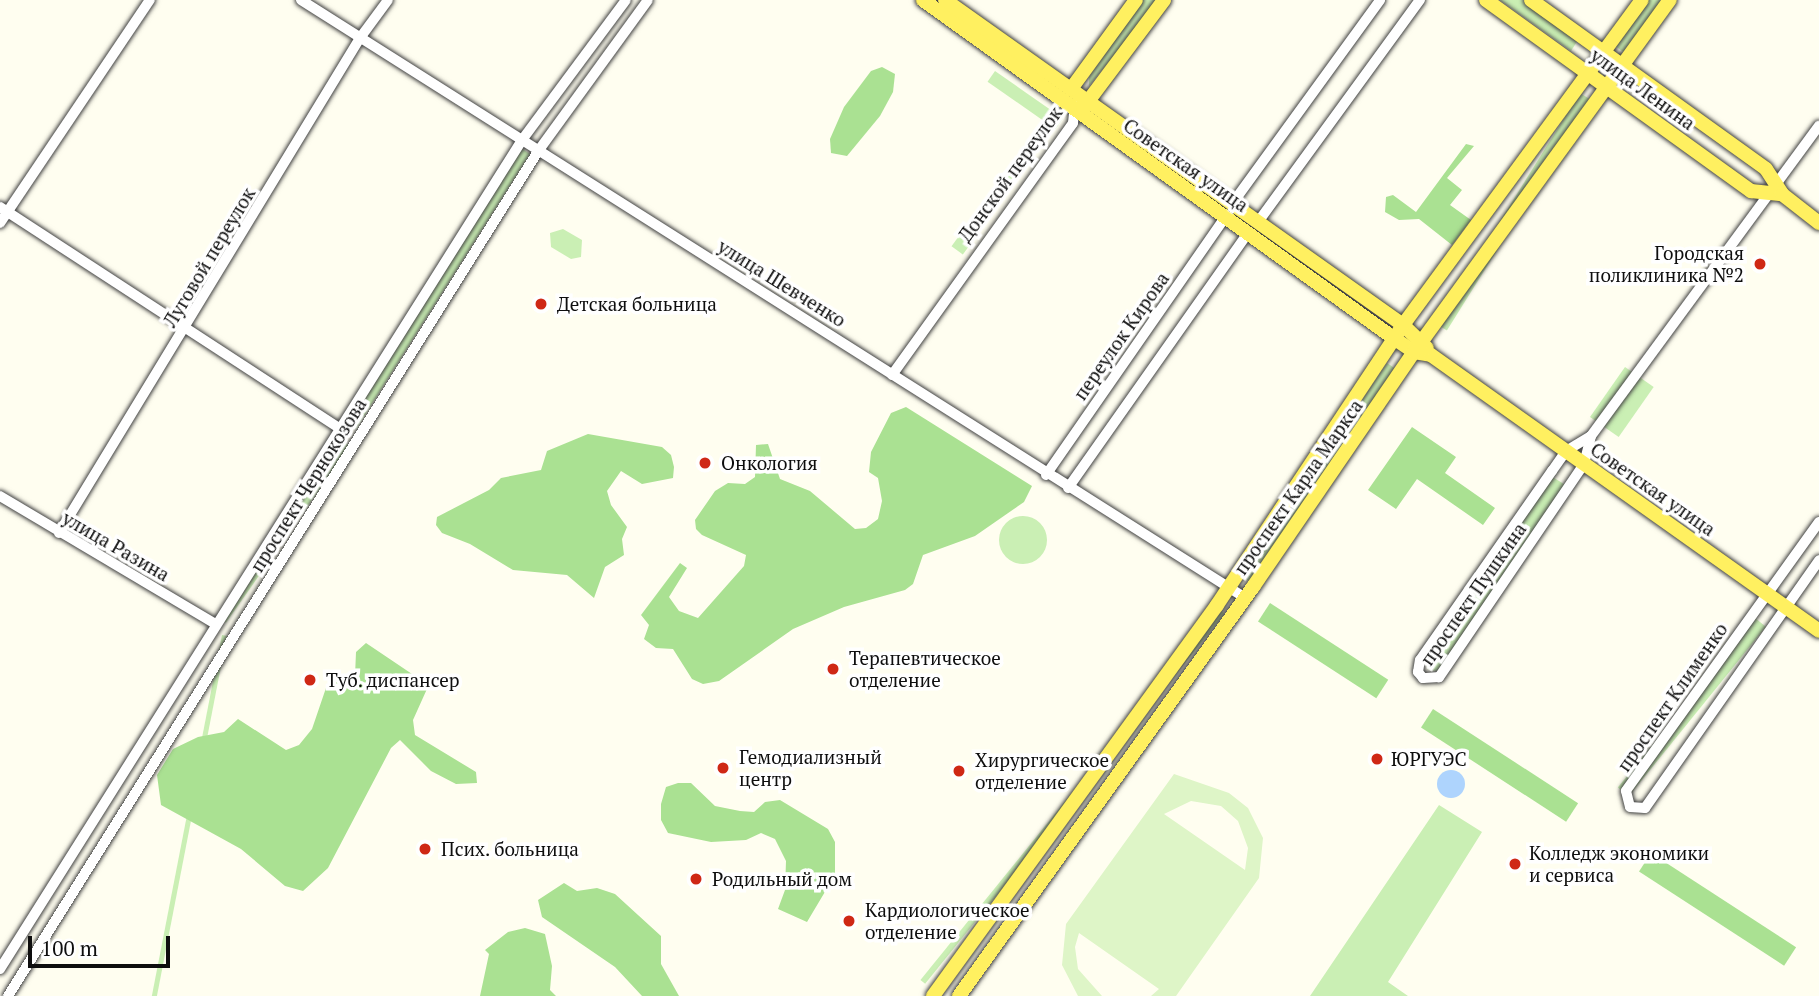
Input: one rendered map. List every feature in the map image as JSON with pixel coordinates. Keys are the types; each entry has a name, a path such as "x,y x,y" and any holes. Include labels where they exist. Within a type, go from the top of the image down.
{"main road":[{"name":"Советская улица","path":"923,0 1077,113 1228,210"},
{"name":"Советская улица","path":"945,0 1089,102 1395,339 1418,346 1819,631"},
{"name":"Донской переулок","path":"1071,89 1136,0"},
{"name":"Донской переулок","path":"1077,113 1089,102 1164,0"},
{"name":"улица Ленина","path":"1486,0 1751,191 1776,191"},
{"name":"улица Ленина","path":"1531,0 1766,169 1776,191 1819,223"},
{"name":"проспект Карла Маркса","path":"933,996 1229,588 1403,326 1642,0"},
{"name":"проспект Карла Маркса","path":"959,996 1244,597 1418,346 1670,0"},
{"name":"Советская улица","path":"1253,228 1403,326 1418,346"}],"street":[{"path":"0,223 4,209 150,0"},
{"name":"улица Шевченко","path":"301,0 1046,475 1244,597"},
{"name":"Луговой переулок","path":"59,533 188,327 360,38 388,0"},
{"name":"проспект Чернокозова","path":"0,969 522,140 626,0"},
{"name":"проспект Чернокозова","path":"8,996 539,150 648,0"},
{"name":"переулок Кирова","path":"1046,475 1228,210 1380,0"},
{"path":"1068,488 1420,0"},
{"path":"1071,89 1077,113"},
{"name":"Донской переулок","path":"892,375 1077,113"},
{"name":"проспект Пушкина","path":"1591,436 1584,464 1439,677 1423,678 1418,672 1420,660 1566,451 1591,436 1776,191 1819,126"},
{"path":"4,209 339,428"},
{"name":"улица Разина","path":"1,498 216,624"},
{"name":"проспект Клименко","path":"1819,522 1626,791 1630,807 1645,807 1819,560"}],"green space":[{"path":"1143,0 1159,0 1089,86 1089,77"},
{"path":"1500,0 1523,0 1578,40 1571,51"},
{"path":"1646,0 1666,0 1626,54 1614,45"},
{"path":"882,67 895,74 893,92 880,116 847,156 831,153 830,139 844,107 871,71"},
{"path":"995,71 1063,119 1056,129 988,82"},
{"path":"1580,93 1591,100 1447,331 1436,324"},
{"path":"1466,144 1474,146 1447,178 1462,190 1450,205 1471,220 1452,245 1419,219 1399,220 1385,212 1386,197 1393,195 1416,212"},
{"path":"521,148 530,154 356,429 348,425"},
{"path":"1015,159 1026,167 963,255 952,246"},
{"path":"563,229 582,240 581,257 571,259 551,247 550,233"},
{"path":"1387,363 1396,369 1252,583 1243,577"},
{"path":"1625,367 1654,387 1619,437 1590,417"},
{"path":"906,407 1032,486 1024,502 975,536 923,555 913,584 905,590 844,607 793,629 719,681 703,684 692,679 673,649 656,648 644,639 649,625 641,615 680,563 687,568 669,597 679,611 698,618 744,566 746,555 702,535 696,529 695,520 715,491 728,483 745,484 755,477 756,445 768,444 780,479 810,491 855,529 866,528 878,519 882,501 878,478 869,472 871,452 891,413"},
{"path":"1412,427 1456,457 1445,473 1495,508 1483,525 1417,479 1396,509 1368,490"},
{"path":"588,434 662,447 671,455 674,467 673,478 642,484 621,471 607,491 611,505 627,527 622,539 624,555 605,567 594,598 567,575 513,570 470,544 442,533 436,525 437,517 489,490 501,478 541,470 547,451"},
{"path":"340,439 350,446 226,623 216,616"},
{"path":"1551,476 1567,486 1438,671 1429,670 1425,663"},
{"path":"1023,516 1040,523 1047,540 1040,557 1023,564 1006,557 999,540 1006,523"},
{"path":"1270,603 1388,680 1376,698 1258,621"},
{"path":"1220,610 1225,614 925,984 920,980"},
{"path":"1755,618 1766,627 1629,796 1618,787"},
{"path":"222,635 227,636 157,996 152,996"},
{"path":"366,643 412,674 431,680 413,720 415,735 476,772 477,783 456,784 431,771 400,740 391,748 328,868 303,891 285,886 241,849 161,805 157,775 173,749 198,737 224,732 238,719 286,750 299,745 312,729 327,685 355,676 356,652"},
{"path":"1433,709 1578,803 1566,822 1421,727"},
{"path":"1174,774 1229,793 1248,808 1263,838 1259,878 1176,996 1151,996 1159,989 1079,933 1075,947 1078,969 1102,996 1078,996 1062,965 1066,924","holes":["1191,801 1221,806 1238,821 1248,848 1245,870 1164,814"]},
{"path":"691,783 715,806 740,811 754,812 765,802 780,800 828,829 835,842 835,875 807,922 778,909 785,890 786,861 775,839 761,833 746,840 711,842 668,833 661,820 661,804 666,787"},
{"path":"1439,805 1482,832 1388,982 1408,996 1310,996"},
{"path":"1651,853 1796,947 1784,966 1639,871"},
{"path":"564,883 577,891 597,888 615,894 661,936 661,964 679,996 642,996 615,967 542,917 538,900"},
{"path":"525,928 545,934 552,966 550,990 556,996 480,996 489,954 485,950 508,932"}],"water":[{"path":"1451,770 1461,774 1465,784 1461,794 1451,798 1441,794 1437,784 1441,774"}],"place":[{"name":"Городская поликлиника №2","path":"1760,264"},
{"name":"Детская больница","path":"541,304"},
{"name":"Онкология","path":"705,463"},
{"name":"Терапевтическое отделение","path":"833,669"},
{"name":"Туб. диспансер","path":"310,680"},
{"name":"ЮРГУЭС","path":"1377,759"},
{"name":"Гемодиализный центр","path":"723,768"},
{"name":"Хирургическое отделение","path":"959,771"},
{"name":"Псих. больница","path":"425,849"},
{"name":"Колледж экономики и сервиса","path":"1515,864"},
{"name":"Родильный дом","path":"696,879"},
{"name":"Кардиологическое отделение","path":"849,921"}]}
